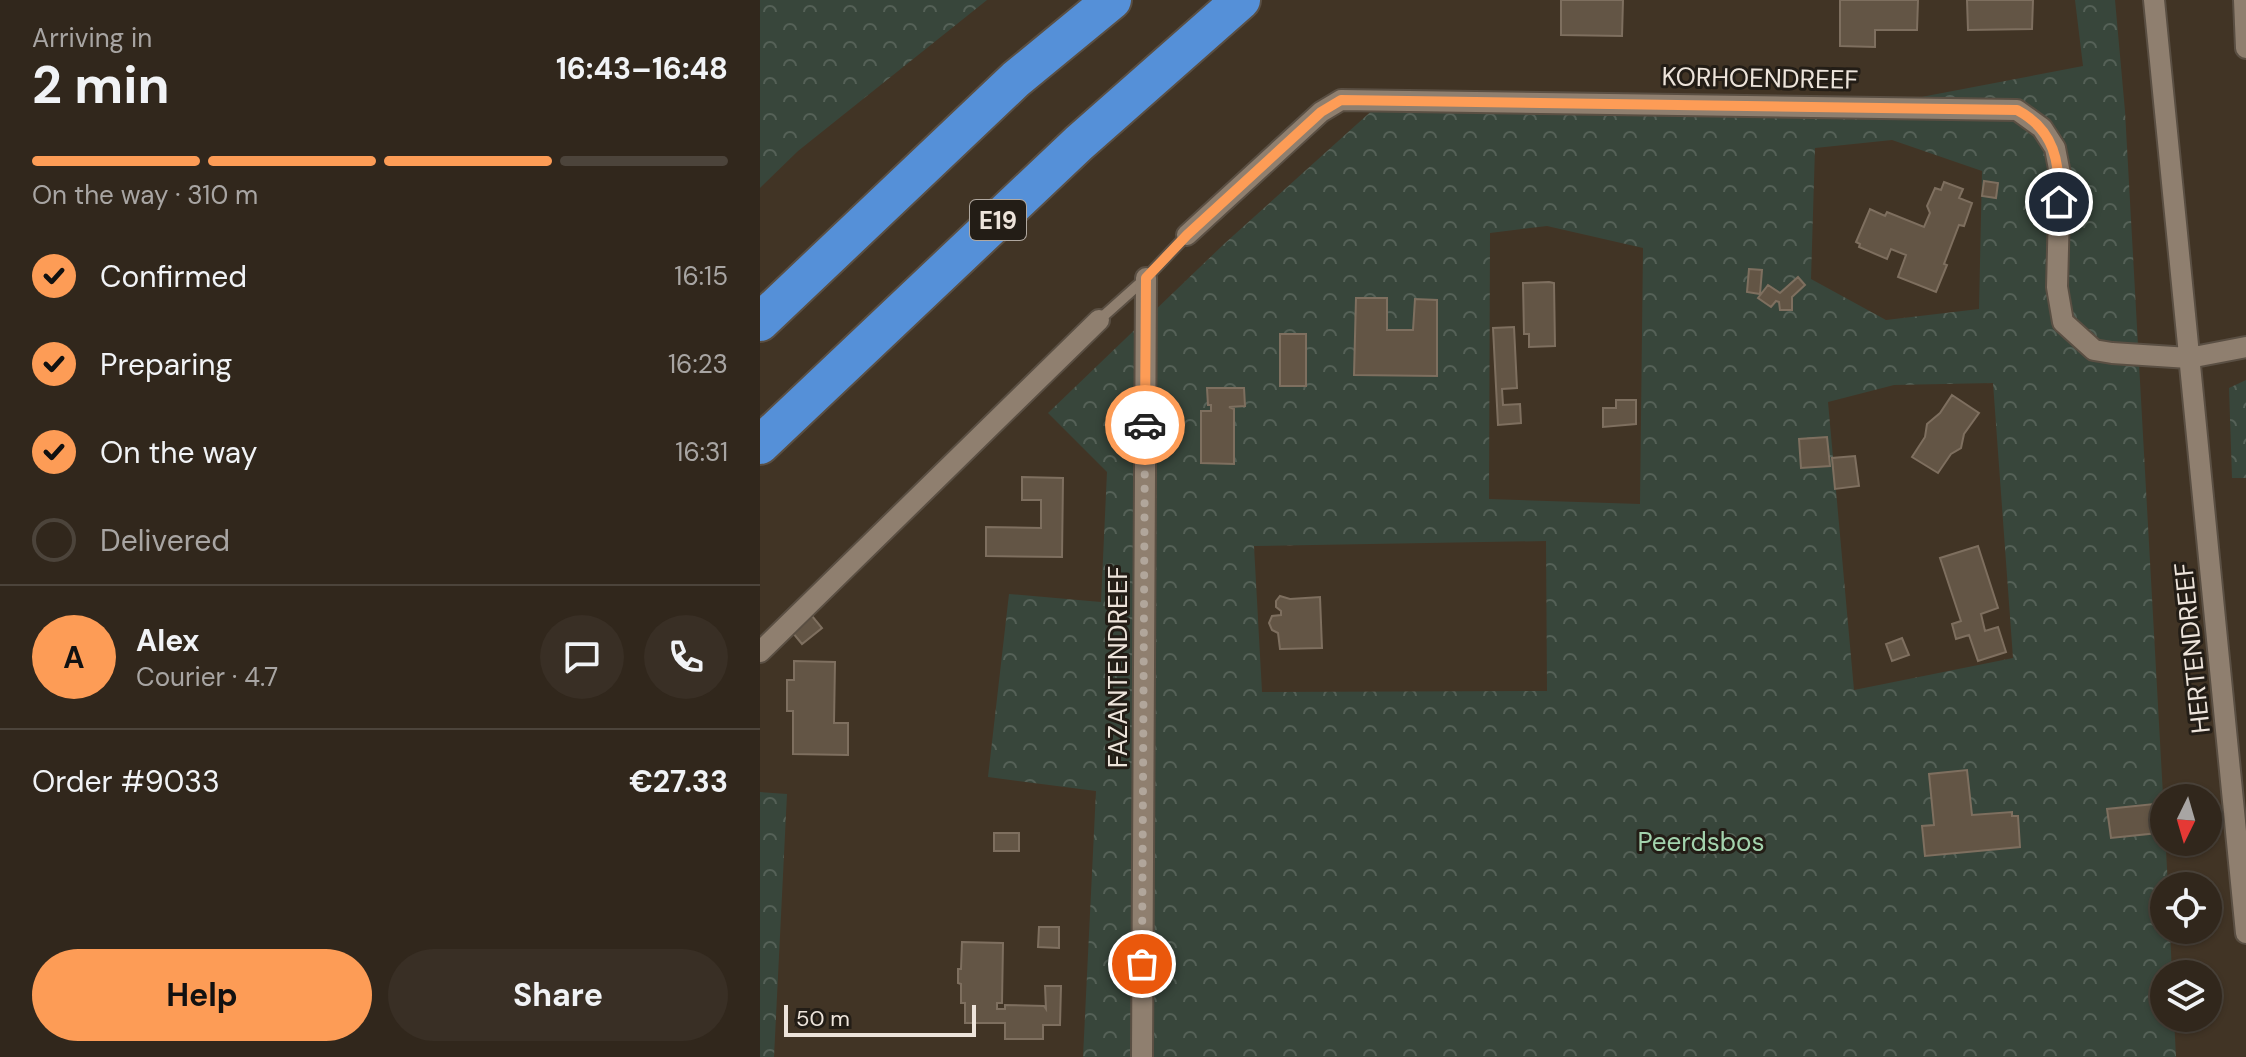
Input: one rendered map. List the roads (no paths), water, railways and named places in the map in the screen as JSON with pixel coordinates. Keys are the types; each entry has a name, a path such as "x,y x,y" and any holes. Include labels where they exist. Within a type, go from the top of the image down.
{"highway":[{"path":"760,322 1016,79 1112,0"},
{"name":"E19","path":"760,445 1079,143 1241,0"}],"street":[{"name":"HERTENDREEF","path":"2154,0 2246,933"},
{"path":"2244,0 2246,48"},
{"name":"KORHOENDREEF","path":"1187,235 1321,112 1341,100 2017,110 2042,128 2055,148 2060,174 2057,287 2063,322 2094,350 2189,358"},
{"name":"FAZANTENDREEF","path":"1142,1057 1146,278"},
{"path":"760,652 1099,320"},
{"path":"2189,358 2246,347"}],"lane":[{"path":"1099,320 1146,278 1187,235"}],"park label":[{"name":"Peerdsbos","path":"1701,842"}]}
